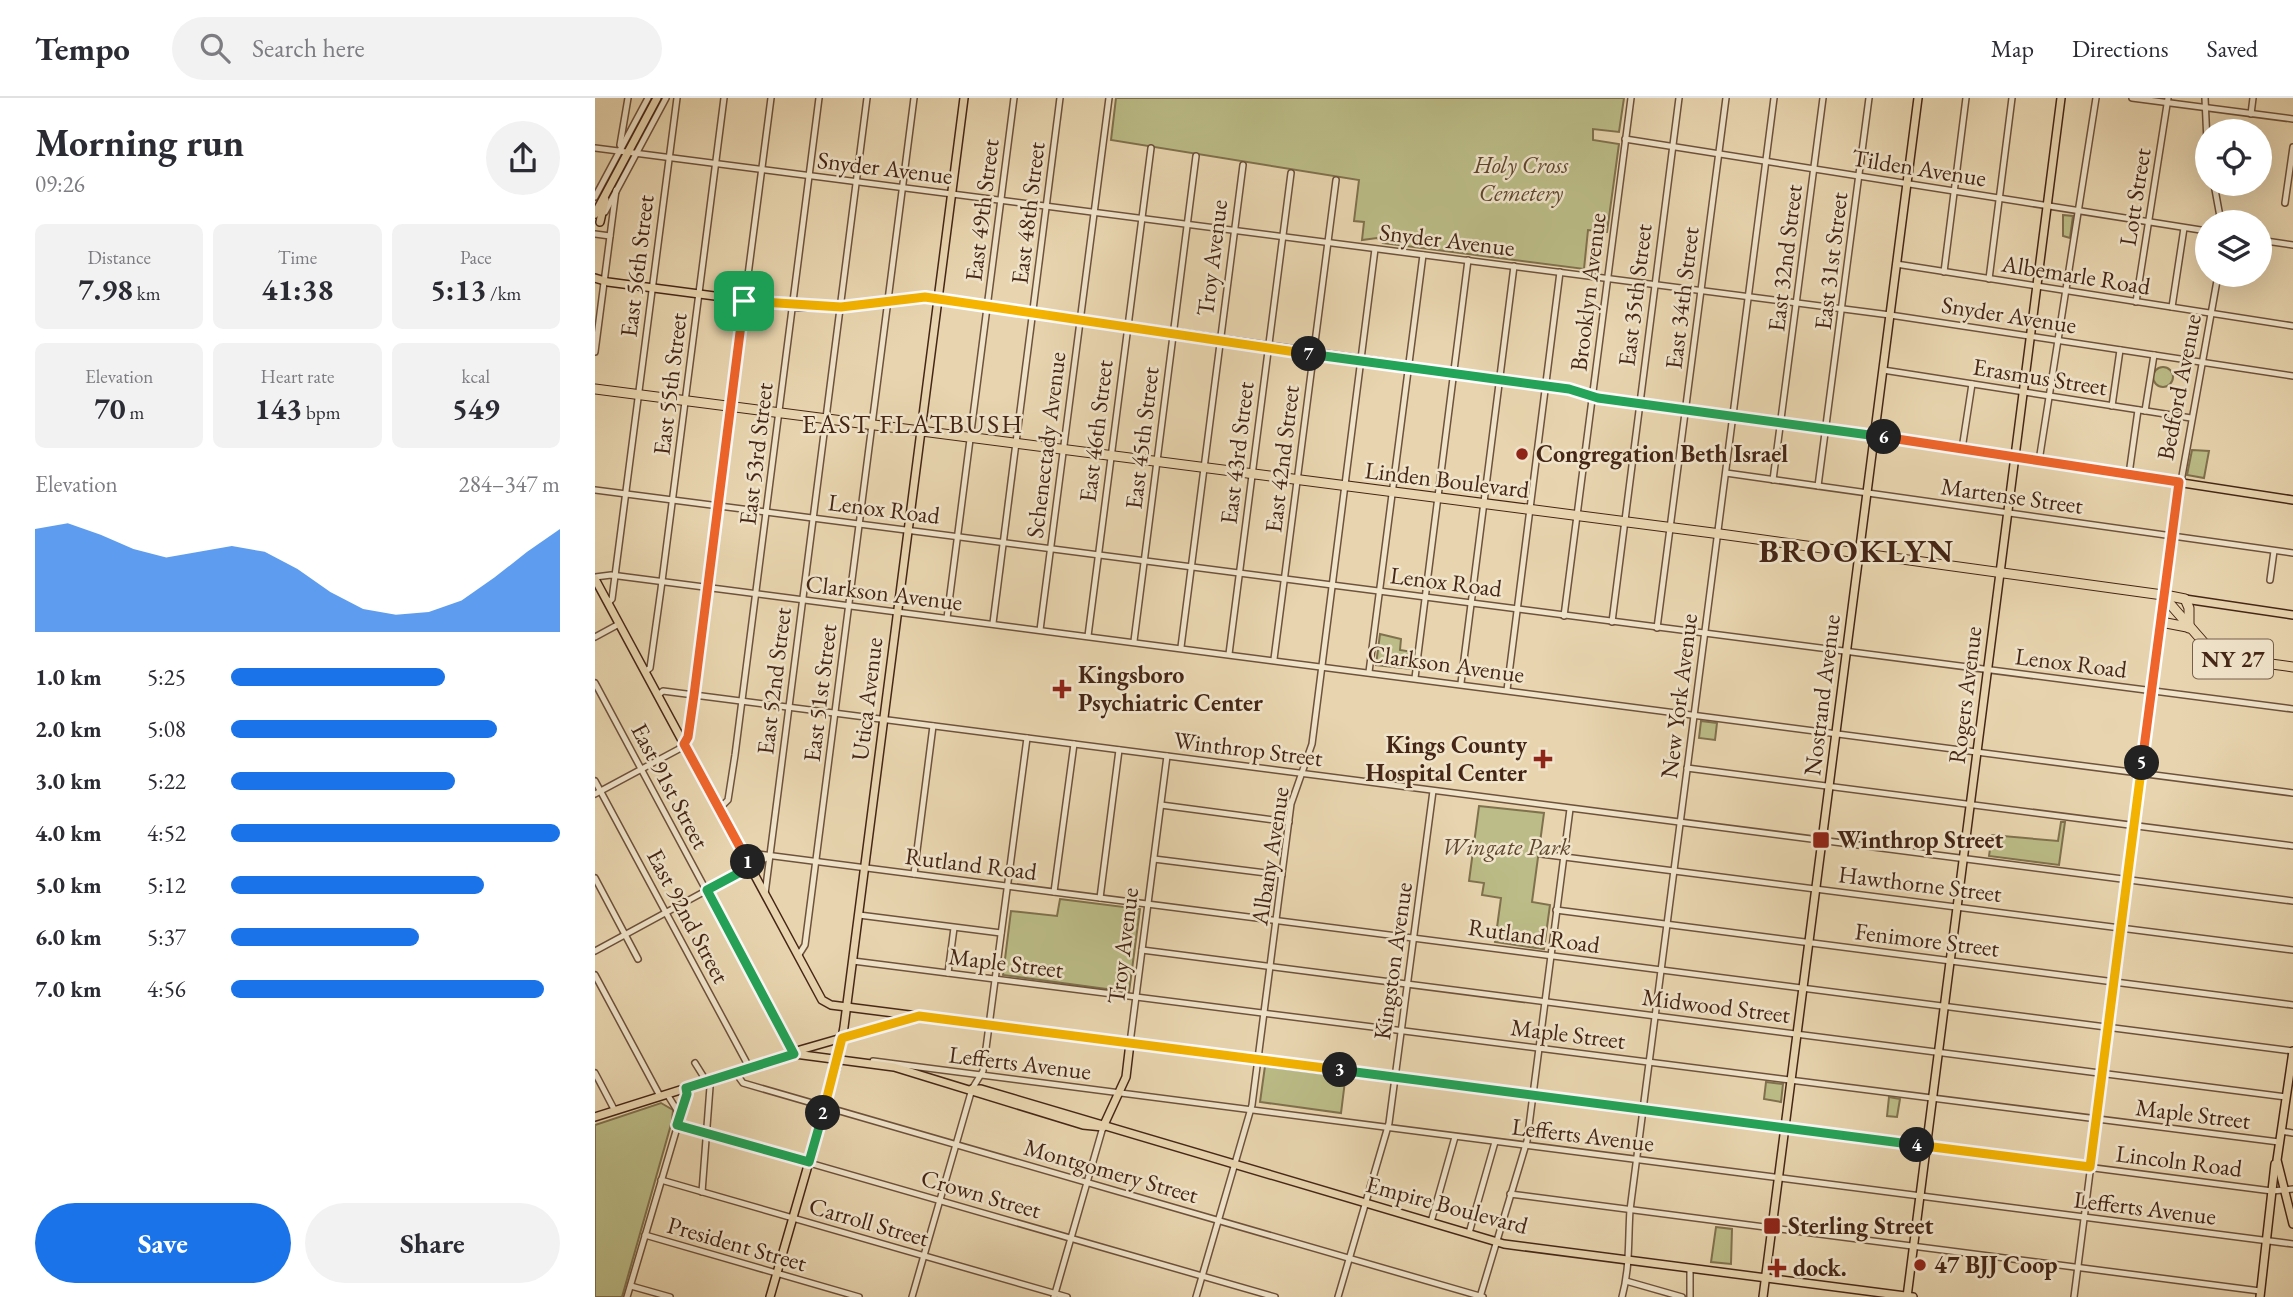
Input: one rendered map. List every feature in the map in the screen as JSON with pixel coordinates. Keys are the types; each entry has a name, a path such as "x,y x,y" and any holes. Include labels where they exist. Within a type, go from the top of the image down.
{"highway":[{"name":"Linden Boulevard","path":"595,389 1718,534 2185,599"},
{"name":"NY 27","path":"2164,597 2189,628 2219,656 2293,667"},
{"name":"NY 27","path":"2185,599 2189,608 2189,628"},
{"path":"2161,622 2189,628"}],"main road":[{"path":"600,222 627,152 657,98"},
{"name":"Utica Avenue","path":"770,1297 842,1038 964,98"},
{"name":"Nostrand Avenue","path":"1763,1297 1918,98"},
{"name":"Rogers Avenue","path":"1907,1297 2061,98"},
{"path":"596,210 612,189"},
{"path":"595,278 699,295 792,306 841,307 938,299 1545,386 1640,404 1781,422 2293,500"},
{"path":"595,578 824,1002 1130,1043"},
{"name":"Linden Boulevard","path":"2185,599 2293,615"},
{"path":"595,1117 800,1050 919,1016"},
{"name":"Troy Avenue","path":"1103,1127 1125,1077 1130,1043"},
{"path":"2260,1294 2293,1051"},
{"name":"Empire Boulevard","path":"794,1054 869,1062 972,1089 981,1089 1496,1242 1913,1297"},
{"path":"2277,1160 2293,1224"}],"street":[{"path":"627,152 648,98"},
{"path":"595,197 666,98"},
{"name":"East 56th Street","path":"608,603 613,599 677,98"},
{"name":"East 55th Street","path":"645,672 650,668 662,583 724,98"},
{"path":"598,792 684,744 688,737 771,98"},
{"name":"East 53rd Street","path":"719,809 729,800 819,98"},
{"name":"East 52nd Street","path":"765,894 867,98"},
{"name":"East 51st Street","path":"798,956 804,951 914,98"},
{"name":"East 49th Street","path":"947,618 1014,98"},
{"name":"East 48th Street","path":"993,623 1060,98"},
{"name":"Schenectady Avenue","path":"1040,629 1109,98"},
{"name":"Brooklyn Avenue","path":"1564,616 1631,98"},
{"name":"East 35th Street","path":"1612,622 1679,98"},
{"name":"East 34th Street","path":"1657,628 1726,98"},
{"name":"New York Avenue","path":"1622,1297 1628,1260 1630,1210 1774,98"},
{"name":"East 32nd Street","path":"1773,480 1823,98"},
{"name":"East 31st Street","path":"1818,486 1869,98"},
{"path":"1944,272 1966,98"},
{"path":"1989,279 2013,98"},
{"path":"2039,461 2096,98"},
{"path":"2132,98 2168,100 2293,119"},
{"path":"2205,98 2205,119"},
{"path":"2251,114 2253,98"},
{"name":"Lott Street","path":"2136,302 2168,100"},
{"path":"627,152 627,101 643,107"},
{"path":"661,108 675,111"},
{"name":"Tilden Avenue","path":"1626,139 2195,230"},
{"name":"Snyder Avenue","path":"595,148 1890,315 2293,376"},
{"name":"East 46th Street","path":"1088,636 1151,148"},
{"path":"2285,203 2293,148"},
{"name":"East 45th Street","path":"1134,641 1196,156"},
{"name":"Troy Avenue","path":"1181,648 1243,165"},
{"name":"East 43rd Street","path":"1229,654 1291,173"},
{"name":"East 42nd Street","path":"1274,660 1336,180"},
{"path":"595,352 610,236 612,189"},
{"path":"600,222 595,232 610,236"},
{"path":"2172,307 2184,228"},
{"path":"2272,242 2293,245"},
{"name":"Albany Avenue","path":"1196,1297 1251,1110 1289,822 1312,744 1375,249"},
{"path":"1369,672 1423,254"},
{"path":"1415,678 1468,260"},
{"name":"Albemarle Road","path":"1896,264 2293,326"},
{"path":"1461,683 1514,266"},
{"path":"1507,690 1560,272"},
{"name":"Bedford Avenue","path":"2074,1297 2171,536 2215,287"},
{"path":"2112,406 2120,350"},
{"path":"2145,411 2154,355"},
{"name":"Erasmus Street","path":"1883,370 2191,418"},
{"path":"1962,449 1972,384"},
{"path":"2129,474 2138,410"},
{"name":"Martense Street","path":"1726,473 2293,554"},
{"name":"Lenox Road","path":"595,490 2293,709"},
{"path":"2270,580 2274,551"},
{"name":"Clarkson Avenue","path":"595,578 615,576 993,623 2293,793"},
{"path":"595,637 619,624"},
{"name":"East 91st Street","path":"595,683 794,1054"},
{"name":"Winthrop Street","path":"658,695 663,691 2293,901"},
{"path":"914,874 933,726"},
{"path":"912,1297 972,1089 982,1076 1027,738"},
{"path":"1054,892 1074,744"},
{"path":"1100,898 1119,750"},
{"name":"Troy Avenue","path":"1130,1043 1167,756"},
{"path":"1688,768 2293,846"},
{"name":"East 92nd Street","path":"595,781 598,792 749,1068"},
{"name":"Kingston Avenue","path":"1338,1297 1388,1128 1433,791"},
{"path":"1161,805 1289,822"},
{"path":"1481,1297 1525,1146 1570,809"},
{"name":"Rutland Road","path":"742,852 2293,1051"},
{"name":"Hawthorne Street","path":"1542,854 2293,950"},
{"path":"595,951 770,856"},
{"path":"1154,859 1282,875"},
{"path":"595,878 638,959"},
{"name":"Fenimore Street","path":"1556,910 2293,1004"},
{"path":"859,915 1001,933"},
{"path":"948,973 954,928"},
{"name":"Midwood Street","path":"1142,950 2286,1097"},
{"name":"Maple Street","path":"853,961 2279,1142"},
{"path":"595,975 664,1095 678,1108 680,1116"},
{"name":"Lincoln Road","path":"1130,1043 2272,1191 2293,1189"},
{"name":"Lefferts Avenue","path":"869,1062 2293,1244"},
{"path":"695,1063 710,1087 702,1192"},
{"name":"Montgomery Street","path":"735,1072 743,1083 1481,1297"},
{"path":"595,1073 615,1111"},
{"path":"627,1297 687,1094 686,1088"},
{"name":"Crown Street","path":"677,1125 1275,1297"},
{"name":"Troy Avenue","path":"1054,1295 1103,1127"},
{"path":"2281,1131 2293,1133"},
{"path":"1431,1222 1455,1137"},
{"path":"1469,1233 1495,1142"},
{"name":"Carroll Street","path":"661,1180 1067,1297"},
{"path":"1510,1194 2077,1267 2260,1294"},
{"name":"President Street","path":"646,1236 859,1297"},
{"path":"1690,1268 1690,1297"},
{"path":"1626,1281 1682,1297"},
{"path":"631,1286 670,1297"}],"green space":[{"name":"Holy Cross Cemetery","path":"1116,98 1624,98 1619,132 1593,129 1593,140 1619,144 1607,232 1588,230 1584,269 1383,243 1377,238 1362,240 1364,222 1354,221 1359,180 1111,140"},
{"path":"2063,215 2073,216 2070,238 2063,236"},
{"path":"2163,367 2170,370 2173,377 2170,384 2163,387 2156,384 2153,377 2156,370"},
{"path":"2192,450 2209,451 2204,478 2187,475"},
{"path":"1380,634 1401,639 1400,650 1413,652 1411,669 1376,665"},
{"path":"1701,721 1717,723 1715,740 1699,738"},
{"name":"Wingate Park","path":"1479,806 1544,813 1532,902 1550,905 1544,949 1495,942 1501,898 1482,895 1484,883 1469,881"},
{"path":"2061,822 2065,822 2059,865 1989,856 1992,835 2058,841"},
{"path":"1060,899 1140,909 1129,992 1003,975 1011,911 1057,916"},
{"path":"1265,1066 1342,1076 1345,1081 1341,1113 1260,1102"},
{"path":"1766,1082 1783,1084 1781,1102 1764,1099"},
{"path":"1889,1097 1900,1099 1897,1117 1887,1116"},
{"path":"661,1103 673,1110 672,1121 622,1297 595,1297 595,1125"},
{"path":"1716,1227 1732,1229 1731,1264 1711,1262"}],"place":[{"name":"Congregation Beth Israel","path":"1522,454"},
{"name":"Kingsboro Psychiatric Center","path":"1062,689"},
{"name":"Kings County Hospital Center","path":"1543,759"},
{"name":"Winthrop Street","path":"1821,840"},
{"name":"Sterling Street","path":"1772,1226"},
{"name":"47 BJJ Coop","path":"1920,1265"},
{"name":"dock.","path":"1777,1268"}],"district":[{"name":"EAST FLATBUSH","path":"913,424"},
{"name":"BROOKLYN","path":"1857,551"}],"route":[{"path":"925,297 1569,389 1598,398 2179,482 2090,1167 919,1016 842,1038 837,1065 809,1162 677,1125 687,1094 686,1088 794,1054 707,890 750,867 684,744 688,737 694,695 744,301 841,307 925,297"}]}
